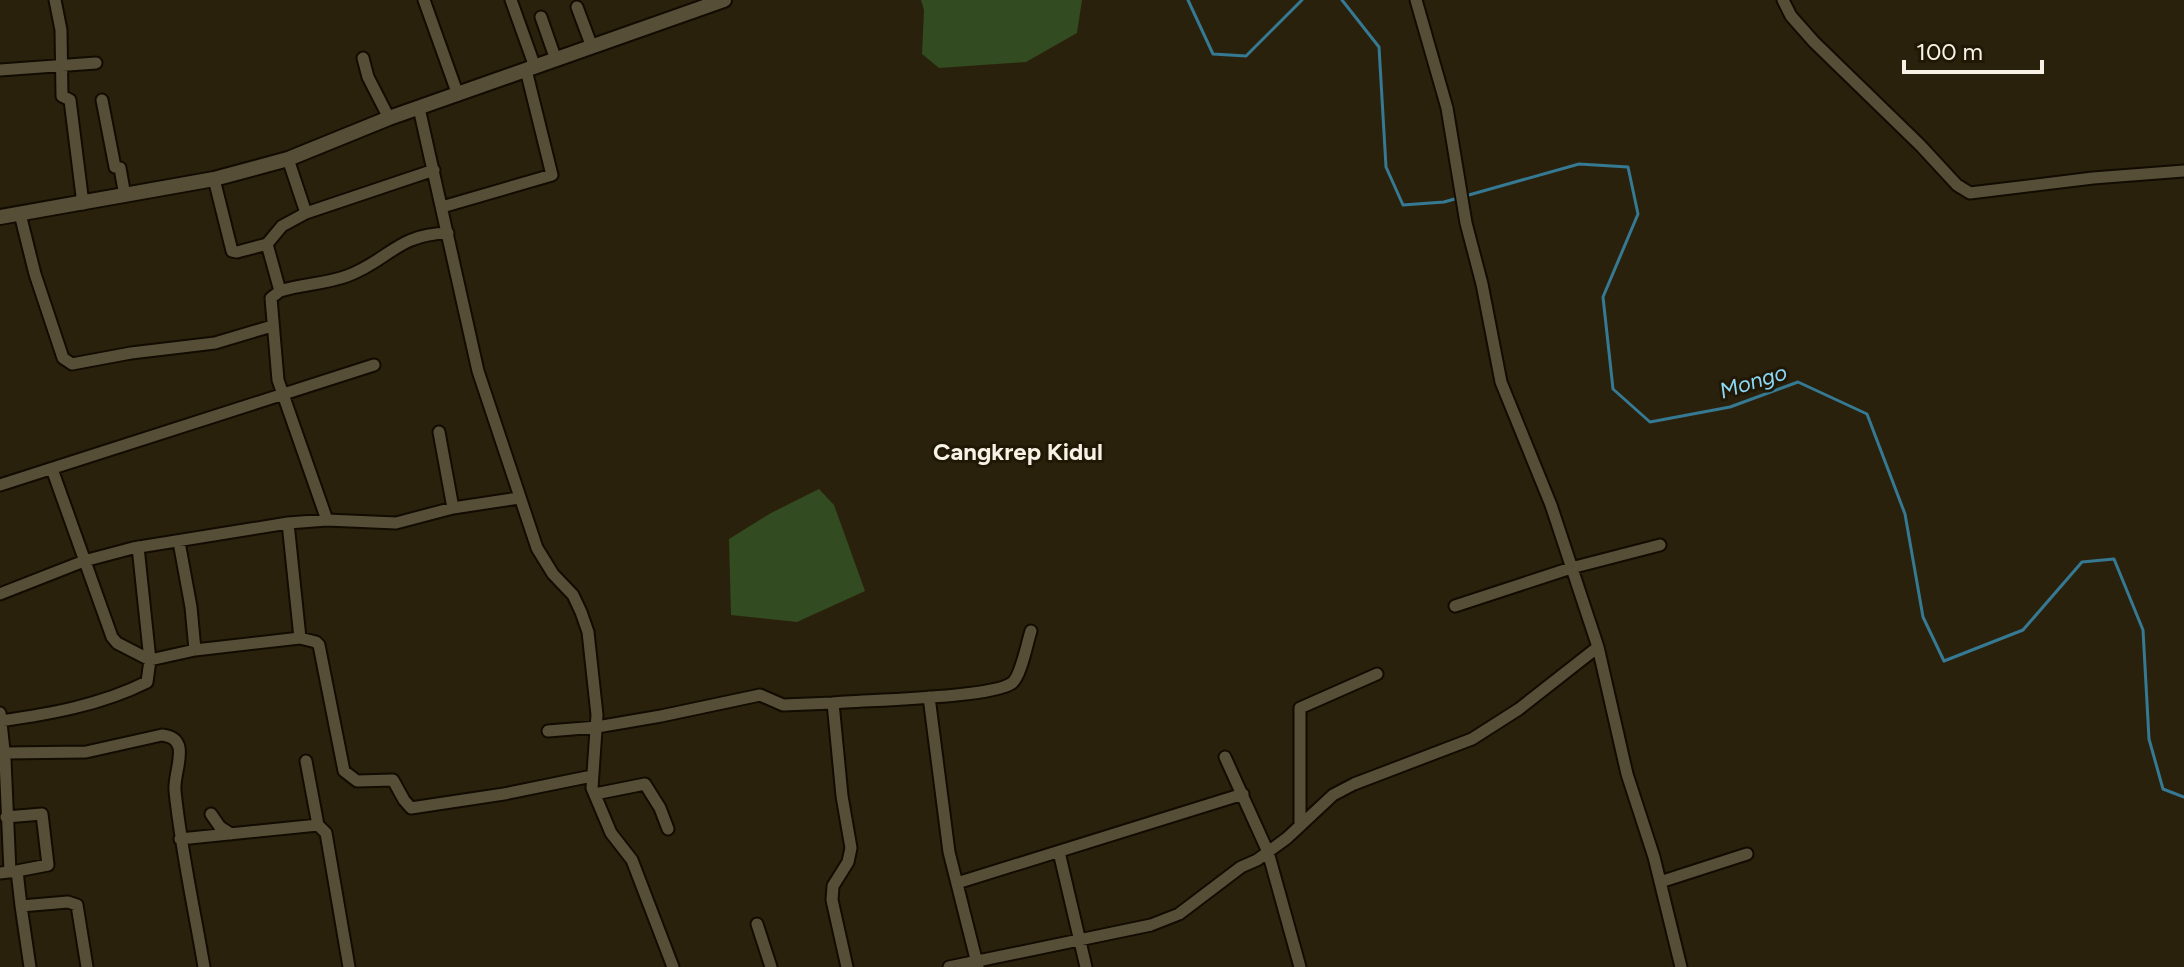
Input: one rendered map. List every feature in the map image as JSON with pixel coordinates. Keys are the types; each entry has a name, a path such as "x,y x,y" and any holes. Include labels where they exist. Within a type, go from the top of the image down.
{"main road":[{"path":"0,217 214,179 288,159 389,118 724,0"}],"street":[{"path":"55,0 61,30 62,96 70,100 83,204"},
{"path":"424,0 458,95"},
{"path":"442,207 552,175 531,69 511,0"},
{"path":"1416,0 1447,108 1466,223 1482,284 1501,382 1551,505 1598,647 1627,774 1660,882 1681,967"},
{"path":"1783,0 1791,16 1814,42 1957,185 1970,193 2184,171"},
{"path":"577,7 592,47"},
{"path":"541,17 556,60"},
{"path":"363,58 368,77 389,118"},
{"path":"0,70 96,63"},
{"path":"102,100 115,167 120,168 125,196"},
{"path":"419,108 478,371 537,548 553,574 573,595 588,632 597,727 592,776 595,794 611,833 632,860 673,967"},
{"path":"288,159 306,213"},
{"path":"214,179 232,251 237,252 267,244 282,226 306,213 434,170"},
{"path":"20,214 35,274 67,362 72,364 215,343 272,326"},
{"path":"327,520 276,367 271,298 280,291 346,277 406,240 448,233"},
{"path":"267,244 280,291"},
{"path":"0,485 374,365"},
{"path":"439,432 453,508"},
{"path":"52,469 113,639 150,660 195,650 300,638 316,642 344,771 357,781 393,780 411,808 490,797 592,776"},
{"path":"0,594 84,561 138,547 288,523 327,520 396,523 453,508 519,498"},
{"path":"288,523 300,638"},
{"path":"179,542 195,650"},
{"path":"1455,606 1571,568 1660,545"},
{"path":"30,967 21,906 9,872 1,718 52,714 144,684 148,679 150,660 138,547"},
{"path":"548,731 597,727 760,695 783,705 929,697 994,689 1011,684 1017,676 1031,631"},
{"path":"949,967 977,964 1151,925 1179,914 1241,867 1268,852 1333,795 1472,739 1519,709 1598,647"},
{"path":"1300,826 1300,708 1377,674"},
{"path":"929,697 949,852 977,964"},
{"path":"833,703 842,796 851,848 848,862 833,886 832,900 847,967"},
{"path":"5,753 86,752 162,735 172,736 179,748 174,784 180,839 204,967"},
{"path":"1225,757 1268,852 1300,967"},
{"path":"306,761 318,825 326,833 349,967"},
{"path":"595,794 645,784 660,808 668,829"},
{"path":"957,883 1243,794"},
{"path":"6,817 42,814 48,865 9,872"},
{"path":"211,814 220,827 232,834"},
{"path":"180,839 318,825"},
{"path":"1059,852 1086,967"},
{"path":"1660,882 1747,854"},
{"path":"21,906 74,902 80,914 87,967"},
{"path":"757,924 771,967"}],"green space":[{"path":"921,0 1082,0 1077,33 1026,62 939,68 922,54 924,10"},
{"path":"819,489 834,505 865,591 797,622 731,615 729,539"}],"waterway":[{"name":"Mongo","path":"1188,0 1213,54 1246,56 1302,0"},
{"name":"Mongo","path":"1342,0 1379,47 1386,167 1403,205 1444,202 1579,164 1628,167 1638,214 1603,297 1613,389 1650,422 1730,407 1798,382 1867,414 1905,514 1923,617 1944,661 2023,630 2082,562 2114,559 2143,630 2149,739 2163,789 2184,797"}],"district":[{"name":"Cangkrep Kidul","path":"1018,452"}]}
